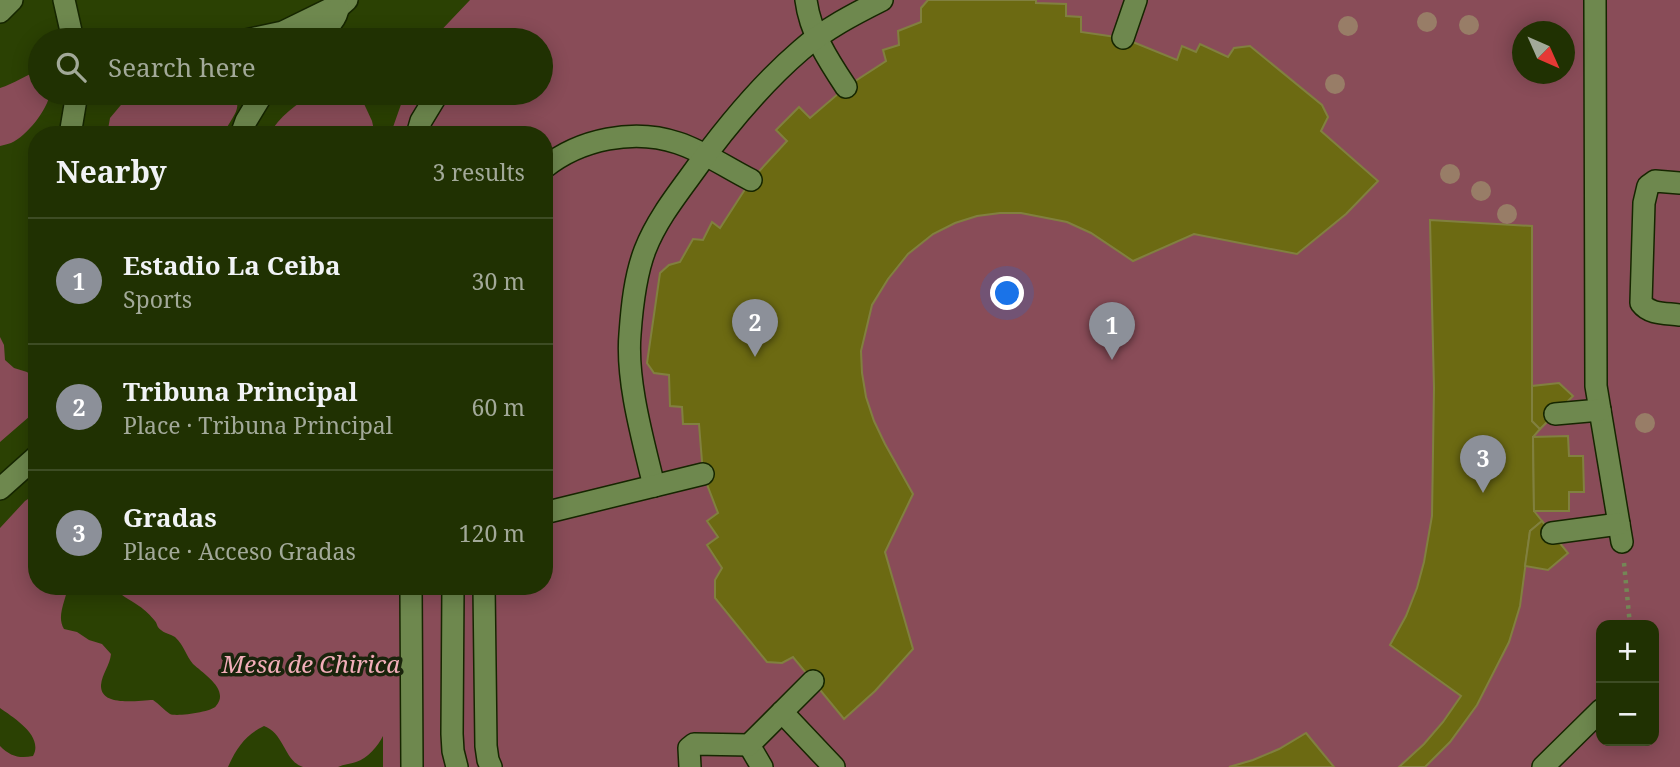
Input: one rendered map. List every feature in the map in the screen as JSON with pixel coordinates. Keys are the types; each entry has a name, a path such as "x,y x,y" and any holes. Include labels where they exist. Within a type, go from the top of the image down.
{"street":[{"path":"0,12 12,0"},
{"path":"64,0 70,28"},
{"path":"806,0 817,38 846,87"},
{"path":"654,486 637,409 630,358 633,303 644,251 667,207 705,156 778,72 817,38 852,15 882,0"},
{"path":"1123,38 1136,0"},
{"path":"1552,533 1621,533 1596,386 1595,0"},
{"path":"291,28 342,4"},
{"path":"326,28 336,18 342,4"},
{"path":"72,126 75,105"},
{"path":"244,126 256,105"},
{"path":"420,126 431,105"},
{"path":"553,160 574,148 598,141 650,137 677,142 751,180"},
{"path":"1680,183 1655,181 1648,186 1644,203 1641,303 1646,309 1680,315"},
{"path":"1555,414 1600,410"},
{"path":"0,489 28,464"},
{"path":"553,511 703,474"},
{"path":"411,595 412,767"},
{"path":"453,595 452,734 457,767"},
{"path":"484,595 486,746 491,767"},
{"path":"690,767 689,748 694,744 749,746 813,681"},
{"path":"782,712 834,767"},
{"path":"1544,767 1596,715"},
{"path":"749,746 762,767"}],"path":[{"path":"1621,533 1630,620"}],"green space":[{"name":"Mesa de Chirica","path":"470,0 1680,0 1680,767 383,767 383,736 365,758 356,762 338,767 303,767 292,759 276,735 264,726 242,743 228,767 0,767 0,746 19,757 33,756 35,749 34,741 26,728 0,708 0,528 28,499 28,595 66,595 61,613 64,629 102,644 111,654 101,685 102,692 107,697 121,701 153,700 174,715 213,708 219,700 218,688 193,664 175,637 162,631 145,611 122,595 553,595 553,126 393,126 401,105 553,105 553,28 443,28"},
{"path":"28,75 28,105 46,105 24,134 11,143 0,146 0,88"},
{"path":"121,105 237,105 228,126 109,126 110,118"},
{"path":"365,105 373,126 275,126 295,106"},
{"path":"0,337 4,345 5,360 14,368 28,373 28,418 0,442"}],"building":[{"path":"928,0 1036,0 1036,3 1066,4 1066,16 1081,17 1081,32 1123,38 1177,60 1182,46 1196,52 1200,44 1228,57 1234,48 1250,46 1322,105 1328,117 1321,131 1378,181 1346,214 1297,254 1194,234 1133,261 1091,233 1067,222 1021,213 1000,213 955,223 933,234 908,254 872,305 861,351 866,397 874,421 913,494 885,552 913,649 875,691 844,719 793,657 782,663 767,662 715,598 715,580 722,568 707,545 718,537 707,521 718,513 703,474 699,424 683,424 682,407 670,406 669,375 654,373 647,363 660,273 669,265 680,262 693,239 703,240 712,222 720,228 751,180 787,141 776,130 799,107 810,118 846,87 886,61 883,50 899,45 898,31 921,22 921,8"},
{"path":"1430,220 1532,226 1532,421 1540,429 1533,437 1534,511 1542,521 1530,531 1520,606 1509,642 1477,705 1450,742 1425,767 1399,767 1424,744 1461,696 1390,645 1417,588 1432,516 1434,388"},
{"path":"1559,383 1573,396 1540,429 1532,421 1532,386"},
{"path":"1568,436 1569,456 1583,456 1584,492 1569,492 1569,511 1534,511 1533,437"},
{"path":"1542,521 1568,553 1548,570 1525,566 1530,531"},
{"path":"1306,733 1334,767 1229,767 1279,749"}],"place":[{"name":"Tribuna Principal","path":"755,357"},
{"name":"Estadio La Ceiba","path":"1112,360"},
{"name":"Gradas","path":"1483,493"}]}
